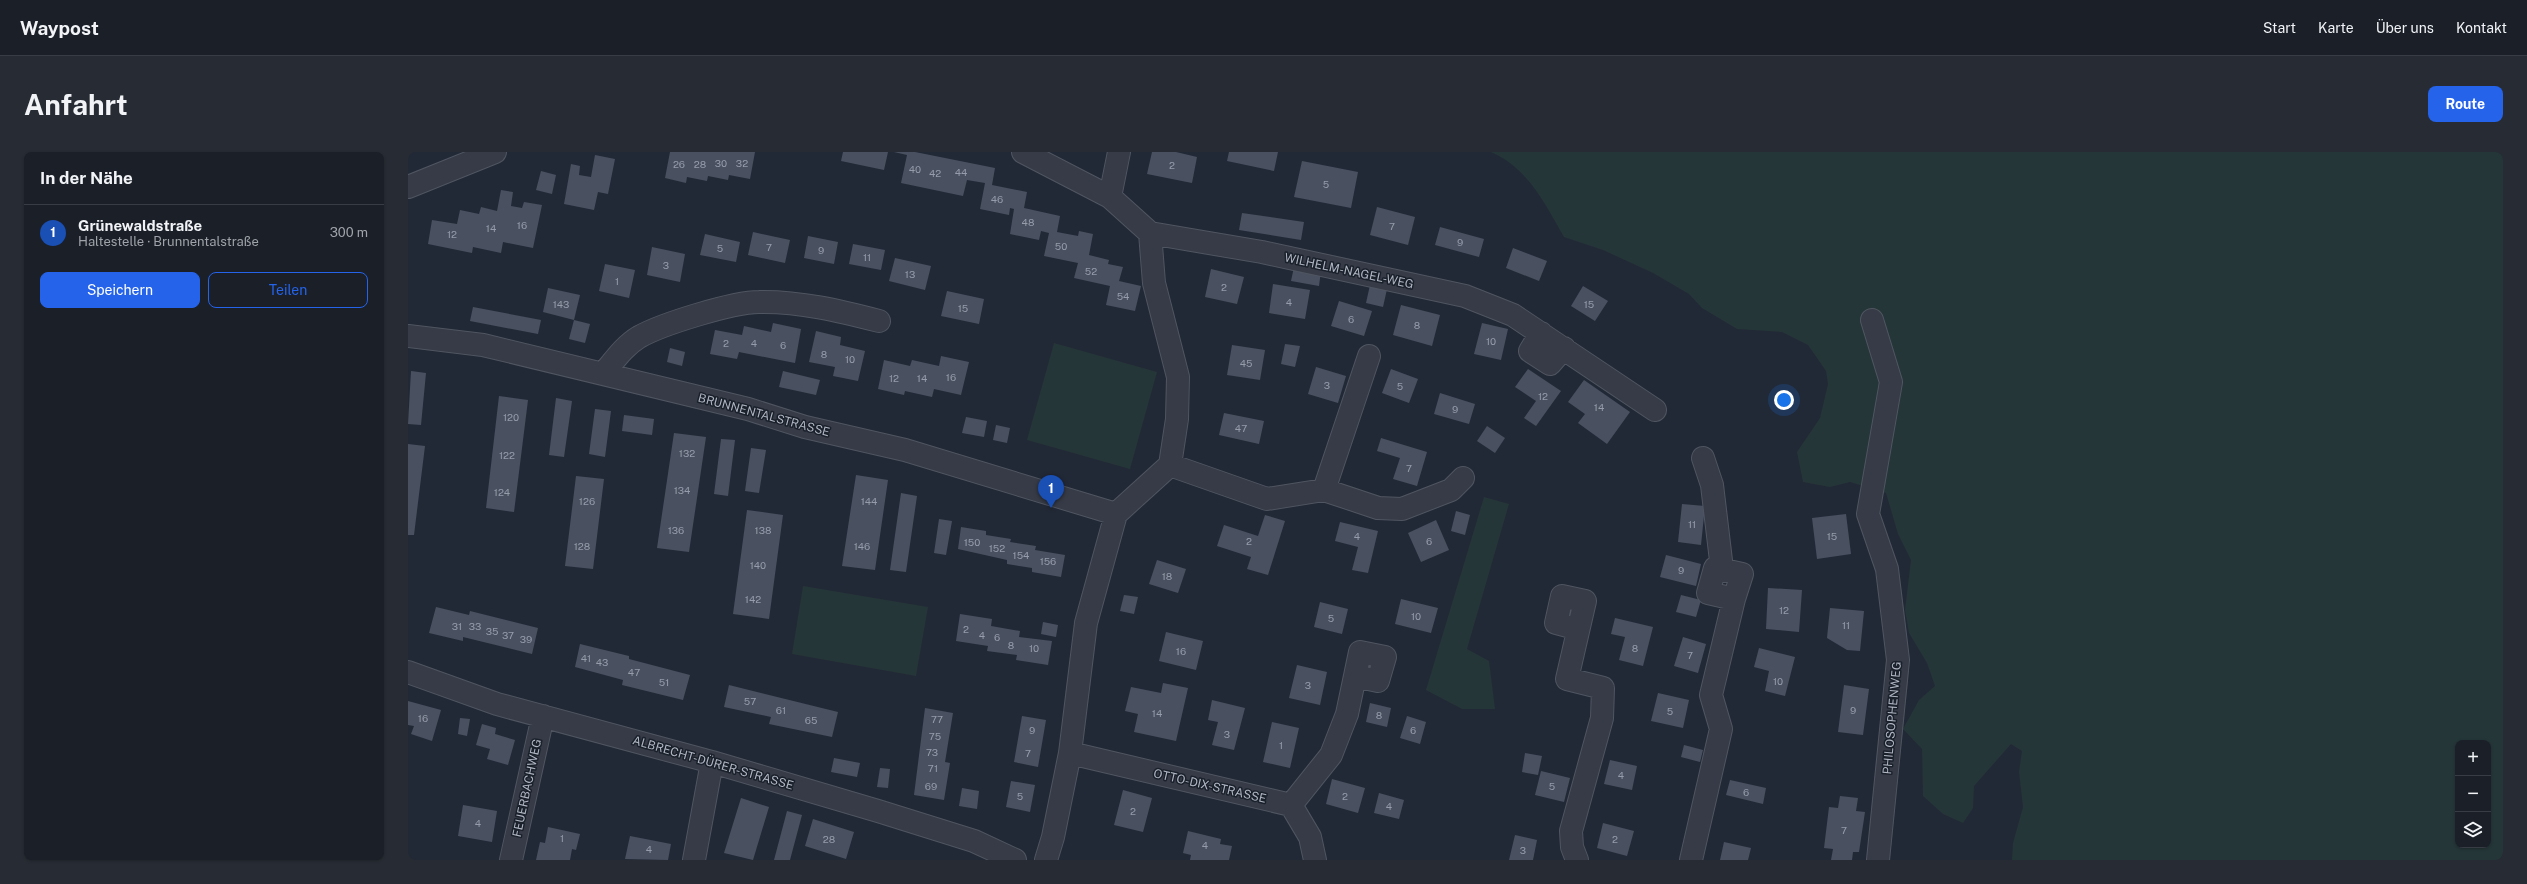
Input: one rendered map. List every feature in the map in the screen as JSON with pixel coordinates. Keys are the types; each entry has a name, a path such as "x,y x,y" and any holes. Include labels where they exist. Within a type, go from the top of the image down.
{"street":[{"path":"1023,152 1110,197 1150,233 1154,283 1178,377 1177,419 1170,465 1116,514 1086,623 1070,753 1053,837 1046,860"},
{"path":"1110,197 1119,152"},
{"path":"408,187 486,154"},
{"name":"WILHELM-NAGEL-WEG","path":"1150,233 1262,252 1465,296 1513,315 1655,410"},
{"path":"603,374 621,351 639,337 693,317 729,307 757,302 786,303 879,321"},
{"name":"PHILOSOPHENWEG","path":"1872,320 1891,382 1868,514 1887,569 1898,660 1878,860"},
{"name":"BRUNNENTALSTRASSE","path":"408,336 483,345 748,409 805,427 905,450 1116,514"},
{"path":"1324,490 1369,356"},
{"path":"1691,860 1721,729 1711,695 1734,599 1708,593 1715,568 1722,569 1712,485 1703,458"},
{"path":"1170,465 1267,499 1324,490 1378,508 1402,509 1451,490 1463,478"},
{"path":"1578,629 1567,679 1603,688 1602,718 1571,831 1572,847 1578,860"},
{"name":"ALBRECHT-DÜRER-STRASSE","path":"408,672 497,704 712,762 974,841 1015,860"},
{"path":"1314,860 1310,837 1291,805 1331,755 1347,714 1355,676"},
{"name":"FEUERBACHWEG","path":"511,860 543,716"},
{"name":"OTTO-DIX-STRASSE","path":"1070,753 1291,805"},
{"path":"694,860 712,762"}],"shaded area":[{"path":"1491,152 2503,152 2503,860 2012,860 2013,843 2023,807 2019,772 2022,751 2011,744 1974,786 1973,808 1963,823 1943,814 1923,796 1922,749 1903,729 1919,700 1935,686 1927,663 1909,633 1905,610 1911,560 1898,534 1886,493 1850,482 1830,487 1803,482 1797,452 1820,418 1828,384 1826,371 1808,345 1782,332 1737,329 1702,308 1689,294 1653,273 1603,250 1564,237 1534,188 1515,167"},
{"path":"1054,343 1157,372 1130,469 1027,440"},
{"path":"1484,497 1509,504 1467,649 1489,661 1495,709 1462,709 1426,690"},
{"path":"803,586 928,607 916,676 792,654"}],"building":[{"path":"670,152 755,152 750,179 729,175 728,180 708,176 707,181 687,177 686,183 665,178"},
{"path":"843,152 888,152 884,170 841,161"},
{"path":"894,152 915,152 995,168 992,185 1027,192 1024,208 1060,216 1057,232 1078,236 1079,231 1093,234 1089,255 1109,260 1108,264 1123,267 1119,281 1141,286 1135,311 1106,305 1110,286 1074,278 1078,263 1044,256 1049,233 1041,231 1039,240 1010,234 1014,209 1010,208 1009,215 980,209 985,183 967,180 963,196 901,183 907,155"},
{"path":"1152,152 1176,152 1197,157 1192,183 1147,174"},
{"path":"1229,152 1278,152 1274,171 1227,161"},
{"path":"595,155 615,159 608,194 598,192 594,210 564,204 571,164 580,166 579,175 591,177"},
{"path":"1302,161 1358,172 1351,208 1294,197"},
{"path":"541,171 556,175 552,194 536,190"},
{"path":"501,190 513,192 511,206 522,208 524,202 542,205 533,248 503,242 501,253 473,247 472,253 428,244 432,220 457,224 460,210 479,214 481,207 497,211"},
{"path":"1377,207 1415,217 1408,245 1370,235"},
{"path":"1242,213 1304,222 1301,240 1239,230"},
{"path":"1440,227 1484,239 1479,257 1435,245"},
{"path":"753,232 790,240 785,263 748,255"},
{"path":"705,234 740,242 736,262 700,255"},
{"path":"808,236 838,242 834,264 804,258"},
{"path":"853,244 885,250 881,270 849,264"},
{"path":"652,247 685,254 680,282 647,275"},
{"path":"1513,248 1547,261 1539,281 1506,268"},
{"path":"895,258 931,266 925,290 889,281"},
{"path":"605,264 635,270 629,298 599,291"},
{"path":"1294,267 1321,271 1319,286 1291,281"},
{"path":"1211,269 1244,277 1237,304 1205,297"},
{"path":"1273,284 1310,290 1305,319 1269,313"},
{"path":"1370,285 1387,289 1383,307 1366,303"},
{"path":"1583,286 1608,301 1595,321 1571,306"},
{"path":"548,288 580,295 574,320 543,312"},
{"path":"947,291 984,299 979,324 941,316"},
{"path":"1339,301 1372,311 1364,336 1331,326"},
{"path":"1401,305 1440,315 1432,346 1393,335"},
{"path":"473,307 541,320 538,334 470,321"},
{"path":"574,320 590,324 585,343 569,339"},
{"path":"773,323 801,329 795,363 739,352 737,359 710,354 715,330 742,335 744,326 771,332"},
{"path":"1482,323 1508,329 1501,360 1474,354"},
{"path":"816,331 841,337 840,345 865,351 858,381 833,376 835,367 809,362"},
{"path":"1285,344 1300,346 1295,367 1281,364"},
{"path":"1232,345 1265,350 1260,380 1227,375"},
{"path":"670,348 685,352 682,366 667,362"},
{"path":"941,356 969,362 961,395 934,389 932,397 905,391 904,395 878,389 884,360 910,366 912,360 939,366"},
{"path":"1316,367 1346,376 1338,403 1308,394"},
{"path":"1391,369 1418,379 1409,403 1382,393"},
{"path":"1528,369 1561,391 1536,426 1524,418 1536,401 1515,387"},
{"path":"411,371 426,373 421,425 408,424"},
{"path":"783,371 820,380 816,395 779,387"},
{"path":"1584,380 1630,412 1607,444 1578,423 1585,414 1568,402"},
{"path":"1440,393 1475,404 1469,424 1434,414"},
{"path":"499,396 528,400 514,512 486,508"},
{"path":"556,398 572,401 564,457 549,455"},
{"path":"595,409 611,411 605,457 589,454"},
{"path":"1224,413 1264,421 1259,444 1219,435"},
{"path":"624,415 654,419 652,435 622,431"},
{"path":"966,417 987,421 984,437 962,433"},
{"path":"996,425 1010,428 1007,443 993,440"},
{"path":"1487,426 1505,438 1495,453 1477,441"},
{"path":"674,433 706,437 689,552 657,548"},
{"path":"1381,438 1427,452 1417,486 1393,479 1400,458 1377,451"},
{"path":"721,439 735,440 728,496 714,494"},
{"path":"408,444 425,446 414,535 408,535"},
{"path":"751,448 766,450 759,493 745,491"},
{"path":"856,475 888,480 875,570 842,566"},
{"path":"576,476 604,479 593,569 565,566"},
{"path":"901,493 917,496 906,572 890,570"},
{"path":"1682,504 1705,506 1701,545 1678,542"},
{"path":"747,510 783,515 769,619 733,614"},
{"path":"1456,511 1470,515 1465,535 1451,531"},
{"path":"1846,514 1851,554 1817,559 1812,518"},
{"path":"1265,515 1285,521 1268,575 1247,569 1251,557 1217,546 1224,525 1258,536"},
{"path":"939,519 952,521 946,555 934,553"},
{"path":"1436,520 1449,550 1421,562 1408,533"},
{"path":"1340,522 1378,531 1368,573 1352,570 1358,547 1335,541"},
{"path":"961,527 986,531 986,535 1011,539 1010,542 1036,546 1035,550 1065,555 1061,577 1032,572 1032,568 1007,564 1007,560 958,549"},
{"path":"1666,555 1701,564 1696,586 1660,577"},
{"path":"1157,560 1186,569 1178,593 1149,584"},
{"path":"1768,588 1802,590 1799,632 1766,629"},
{"path":"1124,595 1138,597 1134,614 1120,611"},
{"path":"1681,595 1701,600 1696,617 1676,612"},
{"path":"1401,599 1438,608 1431,633 1395,624"},
{"path":"1320,602 1348,609 1342,634 1314,627"},
{"path":"436,607 469,615 470,611 538,628 532,654 463,637 463,641 429,633"},
{"path":"1830,608 1864,611 1860,651 1847,650 1827,638"},
{"path":"960,614 992,619 991,626 1020,631 1019,637 1052,641 1048,665 1016,660 1017,655 987,651 988,646 956,641"},
{"path":"1615,618 1653,627 1643,666 1619,660 1625,637 1611,634"},
{"path":"1043,622 1058,625 1056,637 1041,634"},
{"path":"1166,632 1203,641 1196,670 1159,661"},
{"path":"1683,637 1706,644 1698,673 1674,666"},
{"path":"580,644 629,656 629,659 690,675 683,700 622,685 623,680 575,667"},
{"path":"1759,648 1795,657 1785,696 1765,691 1769,671 1754,667"},
{"path":"1297,665 1327,672 1320,705 1289,698"},
{"path":"1163,683 1188,688 1176,741 1134,732 1138,714 1125,711 1131,687 1161,693"},
{"path":"729,685 838,712 832,737 769,724 771,717 724,707"},
{"path":"1844,685 1869,689 1863,735 1838,732"},
{"path":"1658,693 1689,700 1683,728 1651,721"},
{"path":"1212,700 1245,708 1234,750 1212,745 1218,722 1208,720"},
{"path":"408,701 441,710 432,741 411,734 414,726 408,725"},
{"path":"1370,703 1391,708 1387,727 1366,722"},
{"path":"925,708 953,713 945,762 950,763 944,800 914,795"},
{"path":"1022,716 1046,720 1038,767 1014,762"},
{"path":"1407,716 1426,722 1420,744 1400,738"},
{"path":"460,718 470,719 467,736 458,734"},
{"path":"1272,722 1299,728 1290,768 1263,762"},
{"path":"482,724 496,728 495,734 515,740 508,765 487,759 490,749 476,745"},
{"path":"1684,745 1703,750 1700,762 1681,757"},
{"path":"1525,753 1542,756 1538,775 1522,772"},
{"path":"834,758 860,763 857,777 831,772"},
{"path":"1610,760 1637,766 1632,790 1604,784"},
{"path":"880,768 890,769 888,788 877,787"},
{"path":"1541,771 1570,778 1564,802 1535,795"},
{"path":"1332,779 1365,788 1358,813 1326,804"},
{"path":"1730,780 1766,788 1763,804 1726,795"},
{"path":"1011,781 1035,785 1030,812 1006,807"},
{"path":"962,788 979,791 977,809 959,806"},
{"path":"1123,790 1152,798 1143,832 1114,825"},
{"path":"1379,793 1404,800 1399,819 1374,813"},
{"path":"1840,796 1858,798 1856,811 1865,812 1859,852 1853,852 1852,860 1831,860 1833,849 1824,848 1829,807 1838,808"},
{"path":"741,798 769,807 753,860 724,853"},
{"path":"463,805 497,811 492,842 458,836"},
{"path":"787,811 802,815 790,860 774,860"},
{"path":"813,819 854,832 846,859 805,846"},
{"path":"1603,823 1634,831 1627,856 1597,848"},
{"path":"548,827 580,834 576,850 572,849 570,860 536,860 540,842 545,843"},
{"path":"1188,831 1221,839 1220,844 1232,846 1229,860 1190,860 1191,855 1183,853"},
{"path":"1515,835 1537,840 1533,860 1509,860"},
{"path":"630,836 671,844 668,860 625,859"},
{"path":"1724,842 1751,848 1748,860 1720,860"}],"place":[{"name":"Grünewaldstraße","path":"1051,508"}]}
